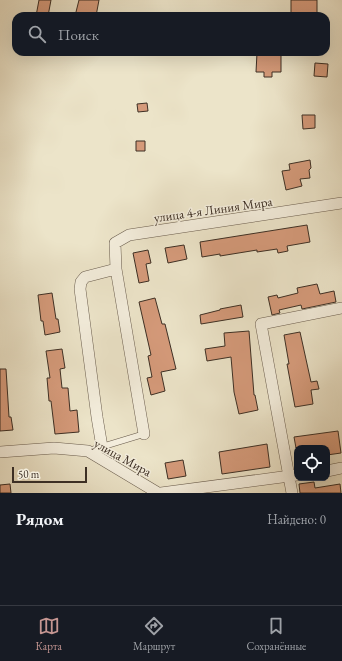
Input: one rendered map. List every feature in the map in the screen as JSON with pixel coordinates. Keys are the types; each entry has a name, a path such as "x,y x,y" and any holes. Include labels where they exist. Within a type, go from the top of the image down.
{"street":[{"name":"улица 4-я Линия Мира","path":"144,434 116,269 115,243 129,235 342,203"},
{"path":"102,447 80,290 81,282 85,277 116,269"},
{"path":"292,493 293,476 261,324 342,308"},
{"name":"улица Мира","path":"0,452 54,448 88,451 159,493 293,476"},
{"path":"330,470 342,468"}],"lane":[{"path":"88,451 144,434"}],"building":[{"path":"39,0 51,0 49,12 37,12"},
{"path":"79,0 99,0 97,12 76,12"},
{"path":"291,0 317,0 317,12 291,12"},
{"path":"257,56 281,56 281,72 272,72 272,77 264,77 264,72 256,72"},
{"path":"315,63 328,64 327,77 314,76"},
{"path":"147,103 148,111 138,112 137,104"},
{"path":"302,115 315,115 315,128 303,129"},
{"path":"136,141 145,141 145,151 136,151"},
{"path":"310,160 310,178 300,179 302,186 286,190 282,171 290,170 289,164"},
{"path":"307,225 310,242 287,246 288,251 278,253 277,249 257,252 257,250 220,256 220,254 202,257 200,242"},
{"path":"184,245 187,259 168,263 165,248"},
{"path":"148,250 151,263 146,264 149,281 139,283 133,253"},
{"path":"317,284 320,294 334,291 336,302 302,309 301,305 279,310 280,313 272,315 268,297 277,295 278,298 298,293 297,288"},
{"path":"52,293 56,319 58,319 60,332 45,335 43,321 41,321 38,295"},
{"path":"155,298 162,324 165,324 176,369 161,372 165,391 151,395 147,378 152,377 148,356 151,355 139,302"},
{"path":"241,305 243,317 201,324 200,315"},
{"path":"249,331 254,395 258,410 239,414 234,392 231,357 207,361 205,349 225,346 224,333"},
{"path":"300,332 311,382 317,381 319,389 311,390 313,404 295,407 287,364 289,364 284,335"},
{"path":"62,349 65,368 60,369 62,388 68,388 70,411 77,410 79,432 55,434 51,401 49,401 47,378 50,378 46,351"},
{"path":"0,369 6,369 9,417 11,417 13,430 0,431"},
{"path":"338,431 341,453 330,455 330,445 295,445 294,437"},
{"path":"267,444 270,467 222,474 219,452"},
{"path":"183,460 186,476 168,479 165,463"},
{"path":"314,482 315,488 340,484 341,493 300,493 299,484"},
{"path":"10,484 11,493 0,493 0,485"}]}
